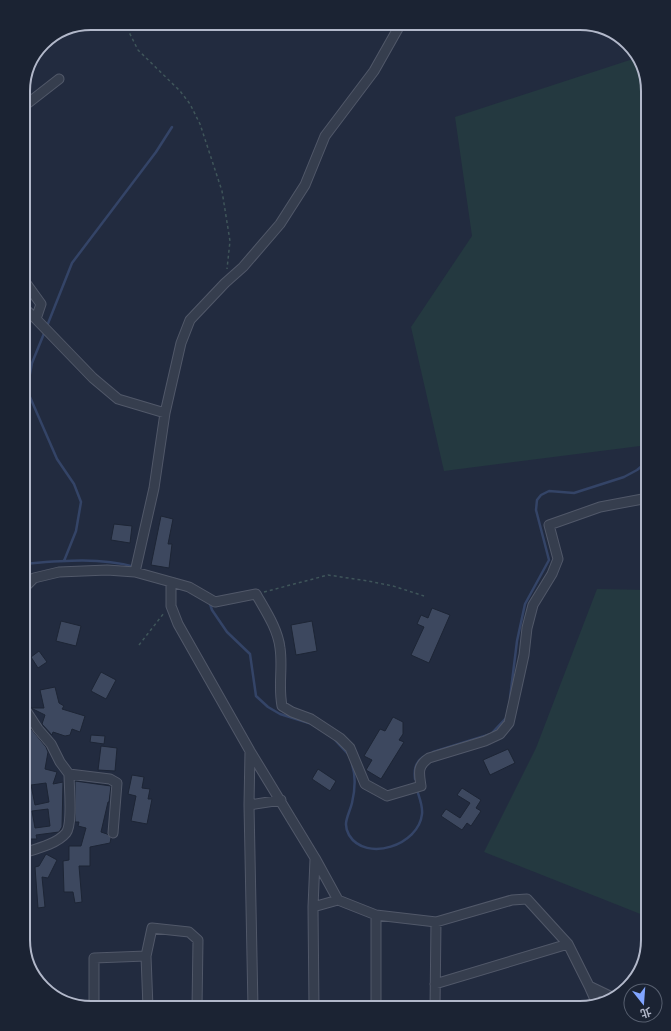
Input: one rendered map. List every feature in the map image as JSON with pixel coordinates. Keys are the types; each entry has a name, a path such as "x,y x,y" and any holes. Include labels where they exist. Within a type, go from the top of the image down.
{"street":[{"path":"135,572 154,488 165,413 181,343 190,320 225,283 243,267 280,224 305,185 325,136 374,71 397,30"},
{"path":"30,102 59,79"},
{"path":"30,289 41,304 36,319"},
{"path":"30,313 93,378 118,399 165,413"},
{"path":"30,582 34,578 59,572 85,570 135,572 189,587 215,602 256,594 270,619 280,646 279,691 282,706 292,712 311,719 340,738 350,748 365,784 387,796 421,786 418,772 421,763 429,758 485,741 500,734 509,723 524,655 527,628 533,605 552,574 558,559 549,525 600,507 641,499"},
{"path":"171,582 172,606 178,624 250,751 281,800 338,900"},
{"path":"30,717 51,744 60,762 69,774 69,823 66,833 57,840 30,850"},
{"path":"250,751 249,805 253,1001"},
{"path":"69,774 110,779 118,783 114,833"},
{"path":"249,805 281,800"},
{"path":"314,1001 313,906 315,858"},
{"path":"313,906 338,900 376,915 436,922 512,900 527,899 568,944 595,999"},
{"path":"376,915 376,1001"},
{"path":"435,1001 436,922"},
{"path":"148,1001 146,956 152,928 189,932 198,940 197,1001"},
{"path":"435,984 568,944"},
{"path":"94,1001 94,958 146,956"},
{"path":"589,986 607,994"}],"path":[{"path":"128,30 138,50 180,90 190,104 200,124 222,191 228,227 230,241 225,283"},
{"path":"256,594 328,575 374,582 424,596"},
{"path":"139,645 166,610 172,606"}],"shaded area":[{"path":"632,59 633,61 639,75 641,91 641,446 444,471 411,327 472,236 455,117"},
{"path":"597,589 641,590 641,914 484,852 536,748"}],"building":[{"path":"161,516 173,519 168,544 172,544 169,568 151,565"},
{"path":"114,524 132,526 130,543 111,540"},
{"path":"432,608 450,615 429,663 411,655 424,627 417,624 421,615 428,618"},
{"path":"61,621 81,626 76,646 56,641"},
{"path":"312,621 317,651 296,655 291,625"},
{"path":"39,651 47,662 38,668 31,657"},
{"path":"101,672 116,680 106,699 91,691"},
{"path":"55,687 59,703 64,706 62,709 85,716 80,732 72,729 70,735 65,736 53,732 52,735 42,724 45,715 31,708 44,708 40,690"},
{"path":"393,717 403,722 403,734 399,740 404,742 381,779 366,770 372,760 364,756 380,729 385,731"},
{"path":"30,727 46,747 48,752 45,769 57,772 53,784 63,782 62,827 59,832 36,835 37,839 30,839","holes":["46,783 49,802 35,805 31,785","48,809 50,826 35,828 32,811"]},
{"path":"91,735 105,736 104,744 90,742"},
{"path":"101,746 117,748 115,771 98,770"},
{"path":"508,749 515,763 490,775 483,760"},
{"path":"318,769 336,781 330,791 312,779"},
{"path":"132,775 144,777 142,788 150,789 148,799 152,799 147,824 131,821 136,796 128,794"},
{"path":"75,781 111,786 109,802 101,832 107,834 111,838 110,843 90,847 90,866 79,866 82,902 75,903 73,892 64,892 63,861 69,860 69,846 81,846 86,828 78,826 79,822 75,822"},
{"path":"462,788 481,800 476,808 481,811 471,826 467,823 462,830 441,816 446,809 460,818 470,803 457,795"},
{"path":"46,854 57,860 48,878 42,877 45,907 38,908 35,867 39,866"}],"waterway":[{"path":"47,326 72,263 156,152 172,127"},
{"path":"30,374 32,363 45,331"},
{"path":"30,397 57,459 74,484 81,502 76,531 64,561"},
{"path":"510,698 517,641 525,604 549,560 536,510 537,500 541,495 549,491 574,493 624,477 641,467"},
{"path":"30,564 93,561 135,567"},
{"path":"209,601 212,610 227,632 250,654 256,696 268,707 280,714 312,724"},
{"path":"433,752 491,734 506,718"},
{"path":"335,740 348,754"},
{"path":"415,779 416,767 418,762 423,757"},
{"path":"352,764 355,778 352,803 346,827 349,835 357,843 367,848 379,849 391,847 402,842 412,834 419,825 422,814 417,790"}]}
